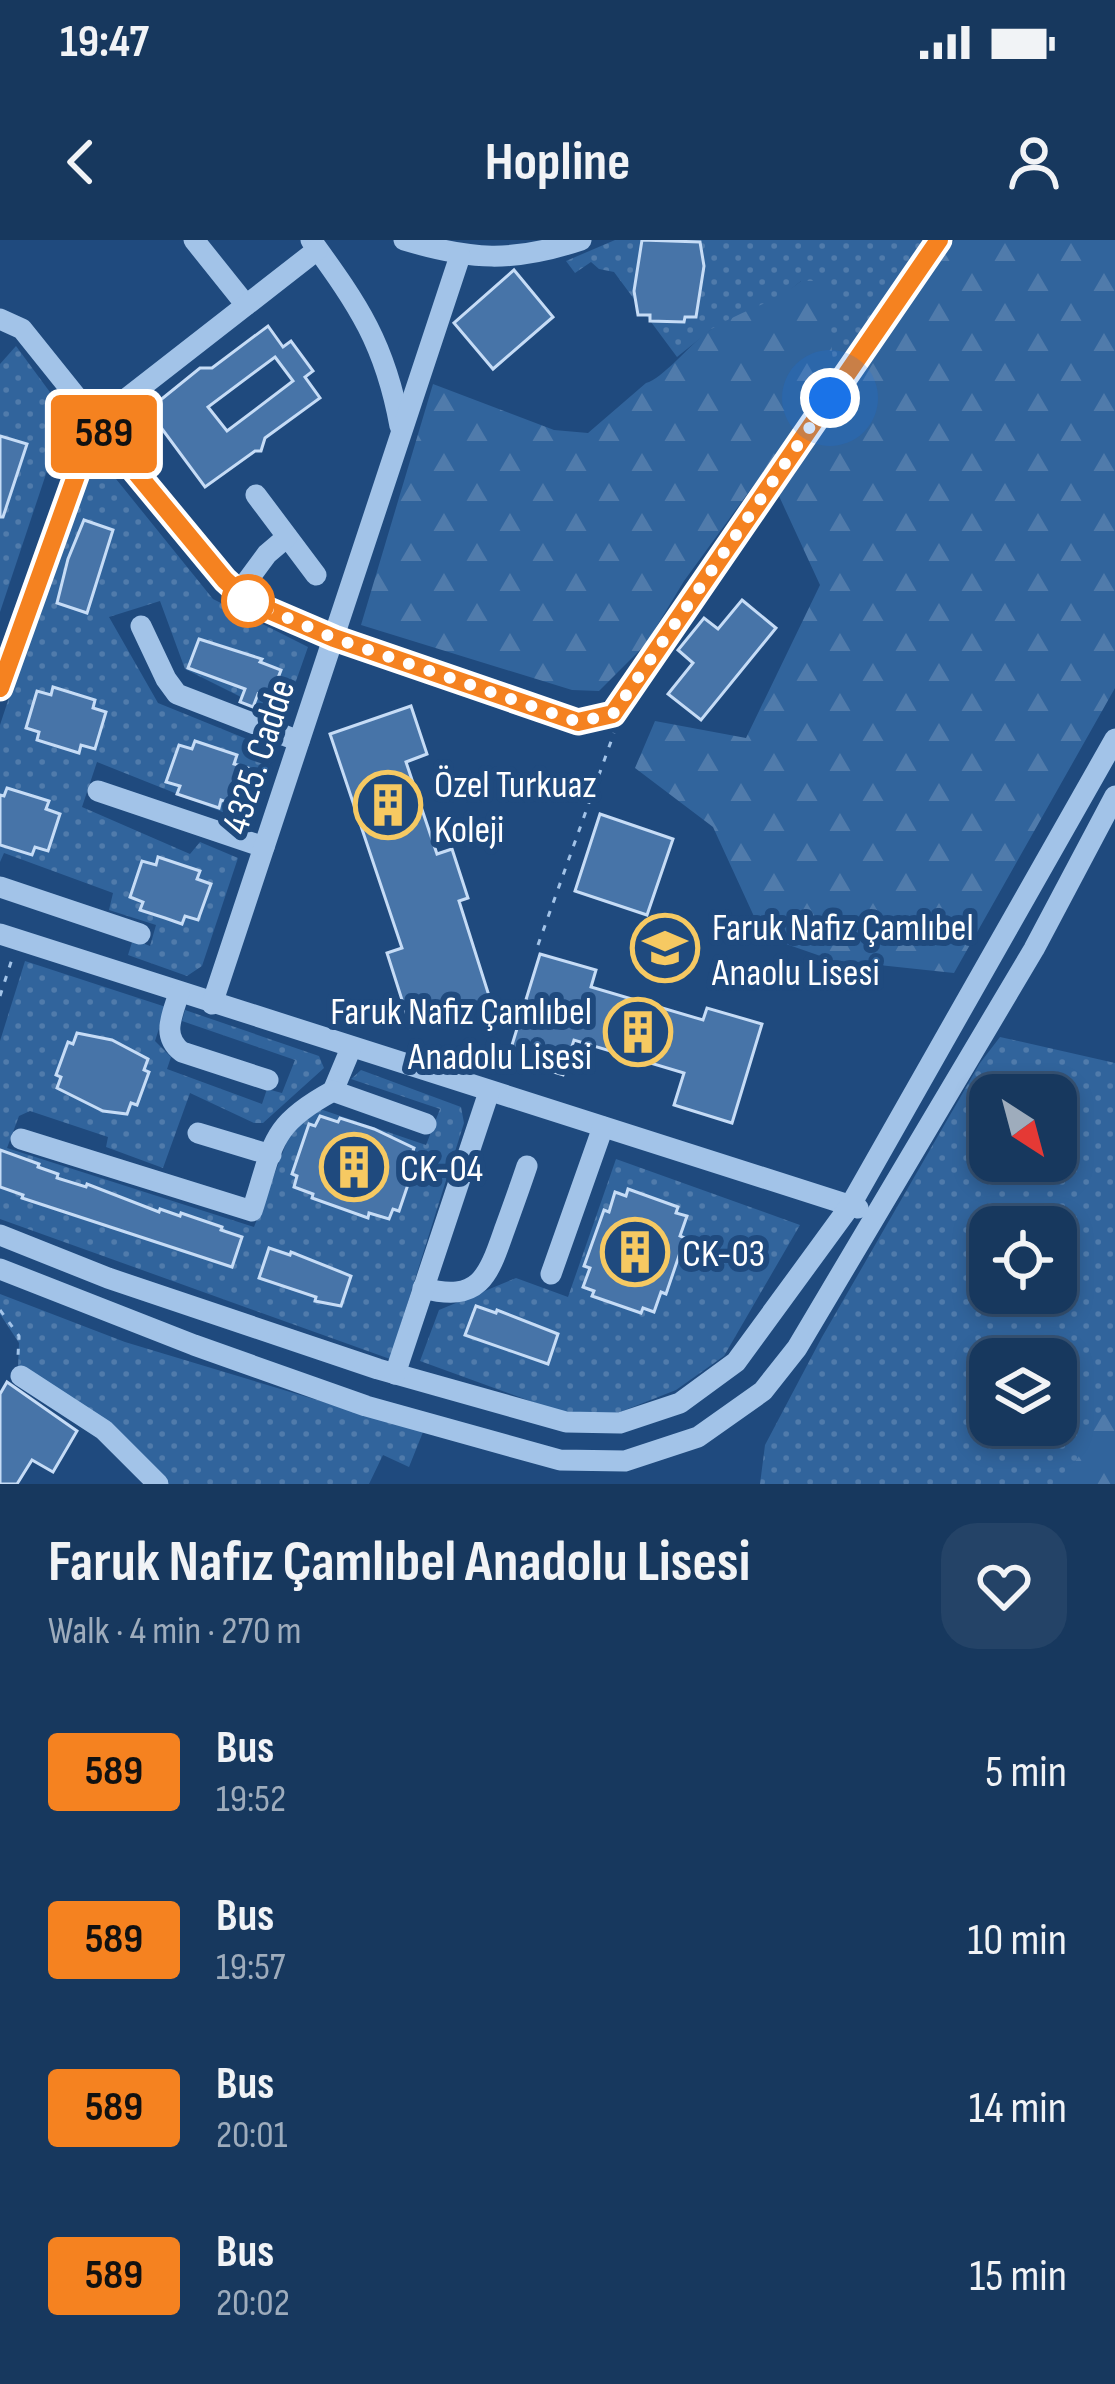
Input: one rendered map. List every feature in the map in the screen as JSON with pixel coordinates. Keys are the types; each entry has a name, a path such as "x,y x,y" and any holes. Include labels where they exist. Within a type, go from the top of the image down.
{"street":[{"path":"194,240 246,305"},
{"path":"404,240 460,256 523,255 581,240"},
{"path":"0,319 22,329 95,423 248,601 334,638 578,722 613,714 939,240"},
{"path":"2,675 95,423 246,305 314,245 374,334 390,374 400,429"},
{"name":"4325. Cadde","path":"212,1004 460,256"},
{"path":"256,495 316,574"},
{"path":"239,592 267,554 287,537"},
{"path":"141,626 177,694 299,741"},
{"path":"0,1235 108,1278 395,1374 566,1422 620,1423 680,1403 736,1362 850,1205 1115,739"},
{"path":"98,791 264,847"},
{"path":"0,1269 194,1345 385,1412 560,1460 625,1461 698,1437 763,1390 797,1348 1034,949 1115,796"},
{"path":"0,886 140,934"},
{"path":"9,937 876,1214"},
{"path":"179,994 168,1035 172,1045 268,1080"},
{"path":"21,1139 252,1211 278,1129 333,1091 351,1048"},
{"path":"333,1091 426,1124"},
{"path":"395,1374 489,1092"},
{"path":"551,1274 603,1127"},
{"path":"198,1133 271,1154"},
{"path":"423,1288 448,1295 463,1292 489,1274 527,1166"},
{"path":"21,1376 104,1430 158,1484"}],"path":[{"path":"538,945 614,739 613,714"},
{"path":"0,996 9,937"},
{"path":"0,1310 19,1336 21,1376"}],"green space":[{"path":"615,240 928,240 834,375 801,281 778,300 712,329 677,357 614,272 591,262 575,273 566,261"},
{"path":"954,240 1115,240 1115,688 954,973 832,960 763,936 713,827 635,768 655,721 746,738 820,585 779,496"},
{"path":"801,281 826,281 834,375 684,581 646,644 599,691 572,690 361,625 433,384 554,430 588,433 706,333"},
{"path":"16,346 66,414 0,612 0,364"},
{"path":"91,448 213,599 308,647 283,718 185,669 160,601 109,617 158,703 274,750 250,823 97,762 82,807 190,854 200,842 238,858 202,966 187,976 128,955 133,939 150,946 156,925 109,910 113,893 4,853 0,862 0,725"},
{"path":"25,961 166,1007 155,1041 171,1057 167,1069 262,1104 267,1089 282,1093 295,1060 182,1021 185,1010 319,1056 324,1068 263,1123 190,1093 163,1168 106,1147 108,1137 30,1111 19,1116 7,1148 254,1227 291,1131 317,1108 426,1145 440,1109 351,1079 361,1070 461,1107 464,1123 390,1359 0,1219 0,1041"},
{"path":"1000,1037 1115,1063 1115,1484 760,1484 765,1445 969,1082 969,1182 1077,1182 1077,1074 974,1074"},
{"path":"616,1159 800,1225 724,1356 676,1390 615,1414 563,1413 420,1361 439,1310 516,1278 568,1297"},
{"path":"0,1294 125,1342 423,1432 409,1467 383,1455 369,1484 166,1484 18,1367 19,1343 0,1314"},
{"path":"1115,1411 1111,1484 1059,1484 1082,1452 1083,1432 1097,1417"}],"building":[{"path":"642,240 700,242 704,266 696,317 685,317 684,322 650,321 650,315 638,315 634,291"},
{"path":"514,270 553,317 493,369 454,323"},
{"path":"268,326 283,347 291,341 313,371 305,377 320,398 265,438 261,451 205,487 148,410 200,368 212,368","holes":["275,357 293,381 227,431 208,407"]},
{"path":"0,436 27,444 3,517 0,517"},
{"path":"84,520 113,530 87,613 57,603"},
{"path":"742,600 776,628 701,720 668,694 693,663 678,650 704,618 718,629"},
{"path":"199,639 281,670 270,699 258,694 253,707 240,702 245,689 188,668"},
{"path":"53,687 95,700 93,708 106,712 95,749 81,745 79,753 37,740 39,732 26,728 37,691 51,695"},
{"name":"Özel Turkuaz Koleji","path":"411,706 427,754 406,762 437,854 452,849 468,898 459,901 491,1002 411,1028 387,953 402,948 330,734"},
{"path":"195,741 237,755 234,764 248,768 235,805 221,800 219,808 177,794 180,786 166,782 179,745 192,749"},
{"path":"7,788 49,801 46,809 60,814 48,851 35,847 32,855 0,845 0,795"},
{"path":"600,814 673,839 647,915 575,891"},
{"path":"158,857 200,871 197,879 211,884 198,920 185,916 182,924 140,910 143,902 130,897 142,861 156,865"},
{"name":"Faruk Nafiz Çamlıbel Anadolu Lisesi","path":"540,954 596,970 591,987 703,1020 707,1008 762,1024 732,1123 674,1105 684,1073 574,1040 563,1075 508,1058"},
{"path":"77,1033 112,1040 148,1059 144,1070 149,1072 137,1105 131,1103 127,1114 103,1111 57,1088 61,1077 56,1075 68,1042 73,1044"},
{"name":"CK-04","path":"320,1116 374,1129 414,1148 410,1159 416,1161 399,1211 393,1209 389,1219 369,1213 368,1218 294,1187 297,1176 292,1174 309,1124 315,1126"},
{"path":"0,1150 39,1164 58,1174 57,1178 87,1184 159,1212 181,1213 242,1237 232,1267 0,1187"},
{"name":"CK-03","path":"628,1189 678,1207 676,1213 687,1216 680,1236 685,1238 666,1294 661,1292 654,1312 643,1308 641,1313 592,1296 594,1291 583,1287 590,1268 584,1266 604,1210 609,1212 615,1192 626,1196"},
{"path":"269,1248 351,1276 341,1306 315,1301 316,1297 259,1278"},
{"path":"476,1306 558,1334 548,1364 465,1335"},
{"path":"7,1382 77,1431 53,1472 32,1460 17,1484 0,1484 0,1394"}],"bus line":[{"name":"589","path":"0,688 95,423 225,580 248,601 334,638 578,722 613,714 939,240"}],"place":[{"name":"Özel Turkuaz Koleji","path":"388,805"},
{"name":"Faruk Nafiz Çamlıbel Anaolu Lisesi","path":"665,948"},
{"name":"Faruk Nafiz Çamlıbel Anadolu Lisesi","path":"638,1032"},
{"name":"CK-04","path":"354,1167"},
{"name":"CK-03","path":"635,1252"}],"route":[{"path":"248,601 334,638 578,722 613,714 830,398"}]}
